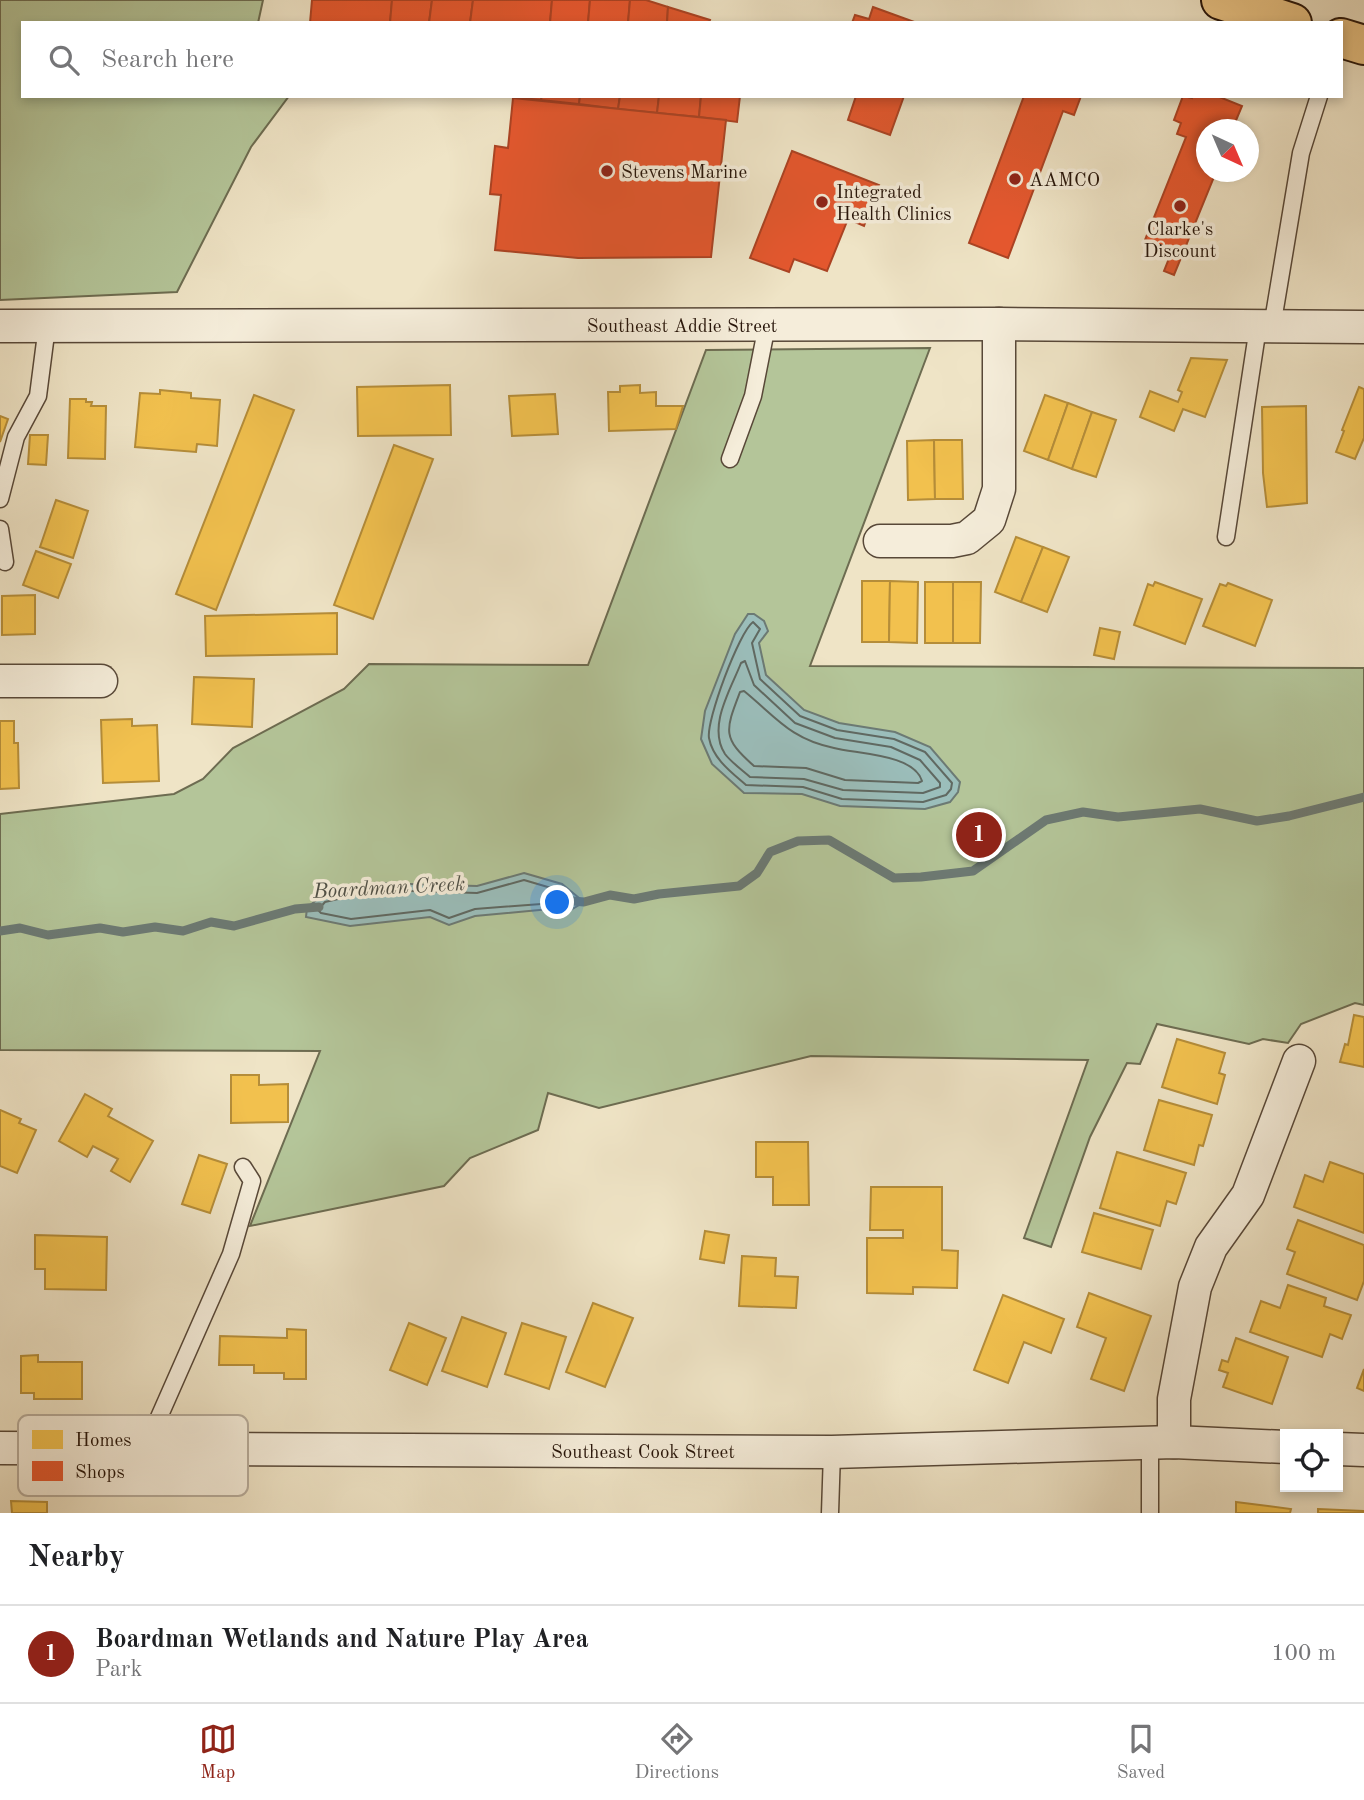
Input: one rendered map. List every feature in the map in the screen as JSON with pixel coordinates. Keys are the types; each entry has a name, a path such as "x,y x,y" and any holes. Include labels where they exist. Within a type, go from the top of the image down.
{"main road":[{"path":"1221,0 1286,21"},
{"path":"1343,39 1364,45"}],"street":[{"name":"Southeast Addie Street","path":"0,326 999,324 1364,327"},
{"path":"880,541 952,541 967,538 989,520 999,489 999,324"},
{"path":"0,681 101,681"},
{"path":"1162,1442 1174,1399 1195,1287 1211,1247 1248,1195 1299,1061"},
{"name":"Southeast Cook Street","path":"248,1449 832,1452 1162,1442 1280,1447"},
{"name":"Southeast Cook Street","path":"0,1448 18,1448"},
{"path":"1343,1449 1364,1450"}],"lane":[{"path":"1226,537 1301,153 1318,98"},
{"path":"730,459 753,396 767,325"},
{"path":"0,499 16,437 38,396 47,326"},
{"path":"0,529 5,562"},
{"path":"160,1415 231,1254 252,1181 243,1167"},
{"path":"1150,1513 1162,1442"},
{"path":"830,1513 832,1452"}],"green space":[{"path":"0,0 263,0 258,21 21,21 21,98 288,98 251,147 177,292 0,300"},
{"path":"930,348 810,666 1364,668 1364,1005 1355,1003 1301,1024 1288,1043 1263,1039 1249,1044 1157,1024 1140,1064 1127,1063 1090,1137 1051,1247 1024,1238 1088,1060 811,1056 599,1108 548,1093 538,1130 470,1158 444,1186 250,1226 320,1051 0,1050 0,814 174,794 203,779 233,748 344,689 369,664 588,665 706,350"}],"water":[{"path":"748,614 754,614 764,621 768,631 759,643 766,675 804,710 839,723 895,732 930,747 960,782 958,792 950,802 925,809 840,806 802,794 744,793 712,764 701,739 705,711 735,634"},
{"path":"524,873 562,884 584,902 569,911 550,909 475,916 449,925 430,917 350,926 306,917 307,908 321,896 376,883 477,886"}],"building: Homes":[{"path":"1191,358 1227,360 1205,417 1183,409 1174,431 1140,417 1150,391 1178,402 1182,392 1178,390"},
{"path":"450,385 451,435 358,436 357,387"},
{"path":"640,385 640,393 656,392 656,406 683,406 676,429 609,431 608,392 620,392 620,386"},
{"path":"1359,387 1364,389 1364,438 1355,459 1336,452"},
{"path":"160,390 191,393 191,398 220,400 217,446 197,444 196,452 135,447 140,393 160,394"},
{"path":"555,394 558,434 512,436 509,396"},
{"path":"254,395 294,410 216,610 176,594"},
{"path":"1045,395 1068,403 1048,460 1024,451"},
{"path":"70,399 86,399 86,402 92,402 91,406 106,406 105,459 68,458"},
{"path":"1068,403 1092,412 1072,469 1048,460"},
{"path":"1306,406 1307,503 1267,507 1263,473 1262,407"},
{"path":"1092,412 1116,420 1096,477 1072,469"},
{"path":"0,416 8,419 0,442"},
{"path":"30,435 48,435 46,465 28,464"},
{"path":"934,440 935,499 908,500 907,441"},
{"path":"934,440 962,440 963,499 935,499"},
{"path":"394,445 433,459 373,619 334,605"},
{"path":"56,500 88,511 73,558 40,547"},
{"path":"1016,537 1043,547 1021,602 995,592"},
{"path":"1043,547 1069,557 1047,612 1021,602"},
{"path":"36,551 71,564 58,598 23,585"},
{"path":"862,581 890,581 889,642 862,642"},
{"path":"890,581 918,582 917,643 889,642"},
{"path":"925,582 953,582 953,643 925,643"},
{"path":"953,582 981,582 980,643 953,643"},
{"path":"1155,582 1202,599 1185,644 1134,625 1148,584 1153,586"},
{"path":"1228,583 1272,600 1255,646 1203,626 1220,584 1226,586"},
{"path":"35,595 35,634 2,635 2,596"},
{"path":"337,613 337,654 206,656 205,616"},
{"path":"1100,628 1120,632 1114,659 1094,655"},
{"path":"194,677 254,679 252,727 192,724"},
{"path":"132,719 132,726 157,725 159,781 103,783 101,720"},
{"path":"0,721 14,721 14,743 18,743 19,788 0,789"},
{"path":"1354,1015 1364,1017 1364,1067 1340,1062 1345,1044 1348,1045"},
{"path":"1177,1039 1225,1053 1219,1073 1225,1075 1217,1104 1162,1087"},
{"path":"231,1075 259,1075 259,1085 288,1084 288,1122 231,1123"},
{"path":"85,1094 112,1109 108,1116 153,1141 130,1182 111,1171 118,1159 93,1146 87,1157 59,1141"},
{"path":"1159,1100 1212,1115 1194,1165 1144,1150"},
{"path":"0,1110 21,1119 19,1123 36,1130 17,1173 0,1166"},
{"path":"756,1142 808,1142 809,1205 773,1205 773,1177 756,1177"},
{"path":"1117,1152 1186,1173 1176,1204 1167,1201 1160,1226 1100,1208"},
{"path":"199,1155 227,1164 210,1213 182,1204"},
{"path":"1330,1162 1364,1174 1364,1233 1294,1207 1305,1175 1323,1182"},
{"path":"871,1187 942,1187 942,1250 958,1251 957,1288 913,1287 913,1294 867,1293 867,1238 903,1238 903,1230 870,1230"},
{"path":"1094,1213 1153,1230 1141,1269 1082,1252"},
{"path":"1298,1220 1364,1245 1364,1281 1357,1300 1287,1274 1295,1252 1287,1249"},
{"path":"705,1231 729,1235 724,1263 700,1259"},
{"path":"35,1235 107,1237 106,1290 45,1289 45,1269 35,1269"},
{"path":"742,1256 776,1258 775,1276 798,1277 796,1308 739,1306"},
{"path":"1288,1285 1326,1298 1324,1306 1351,1315 1342,1339 1330,1334 1322,1357 1250,1332 1261,1301 1280,1308"},
{"path":"1089,1293 1151,1316 1124,1391 1091,1379 1106,1338 1077,1327"},
{"path":"1003,1295 1064,1319 1051,1353 1024,1342 1008,1383 974,1370"},
{"path":"593,1303 633,1318 605,1387 566,1372"},
{"path":"462,1317 506,1333 487,1387 442,1371"},
{"path":"409,1323 446,1338 427,1385 390,1370"},
{"path":"522,1323 566,1337 549,1389 505,1374"},
{"path":"287,1329 306,1330 306,1379 284,1379 284,1373 254,1373 254,1365 219,1365 220,1336 287,1338"},
{"path":"1236,1338 1288,1357 1272,1404 1223,1387 1228,1373 1219,1370 1222,1360 1228,1362"},
{"path":"38,1355 38,1362 82,1362 82,1399 34,1399 34,1393 21,1393 21,1356"},
{"path":"1364,1369 1364,1391 1357,1388"},
{"path":"11,1501 47,1502 47,1513 12,1513"},
{"path":"1236,1502 1291,1509 1290,1513 1236,1513"},
{"path":"1318,1509 1364,1511 1364,1513 1318,1513"}],"building: Shops":[{"path":"312,0 392,0 390,21 310,21"},
{"path":"392,0 432,0 429,21 390,21"},
{"path":"432,0 473,0 470,21 429,21"},
{"path":"473,0 552,0 550,21 470,21"},
{"path":"552,0 590,0 588,21 550,21"},
{"path":"590,0 630,0 628,21 588,21"},
{"path":"630,0 646,0 668,7 667,21 628,21"},
{"path":"668,7 710,20 710,21 667,21"},
{"path":"873,7 912,21 853,21 855,15 869,19"},
{"name":"Stevens Marine","path":"513,98 726,120 711,257 578,258 495,250 501,195 490,194 495,146 508,148"},
{"path":"542,98 580,98 579,104"},
{"path":"580,98 620,98 618,109 579,104"},
{"path":"620,98 659,98 657,113 618,109"},
{"path":"659,98 701,98 699,117 657,113"},
{"path":"701,98 740,98 737,122 699,117"},
{"path":"855,98 903,98 890,135 848,120"},
{"name":"AAMCO","path":"1023,98 1080,98 1074,115 1063,111 1008,258 969,243"},
{"name":"Clarke's Discount","path":"1182,98 1222,98 1242,106 1237,119 1196,119 1196,182 1212,182 1174,275 1164,271 1172,251 1145,240 1186,137 1177,134 1181,123 1174,120"},
{"name":"Integrated Health Clinics","path":"792,151 879,185 864,226 848,219 827,271 794,259 789,272 750,258"}],"waterway":[{"name":"Boardman Creek","path":"573,901 584,902 610,895 634,899 739,886 757,873 770,852 798,841 829,840 894,878 921,877 973,871 1046,820 1083,812 1118,817 1200,809 1257,821 1289,816 1364,797"},
{"name":"Boardman Creek","path":"0,931 20,928 48,935 100,928 123,932 155,927 183,931 211,922 234,926 295,909 319,907"}],"place":[{"name":"Stevens Marine","path":"607,171"},
{"name":"AAMCO","path":"1015,179"},
{"name":"Integrated Health Clinics","path":"822,202"},
{"name":"Clarke's Discount","path":"1180,206"},
{"name":"Boardman Wetlands and Nature Play Area","path":"979,835"}]}
